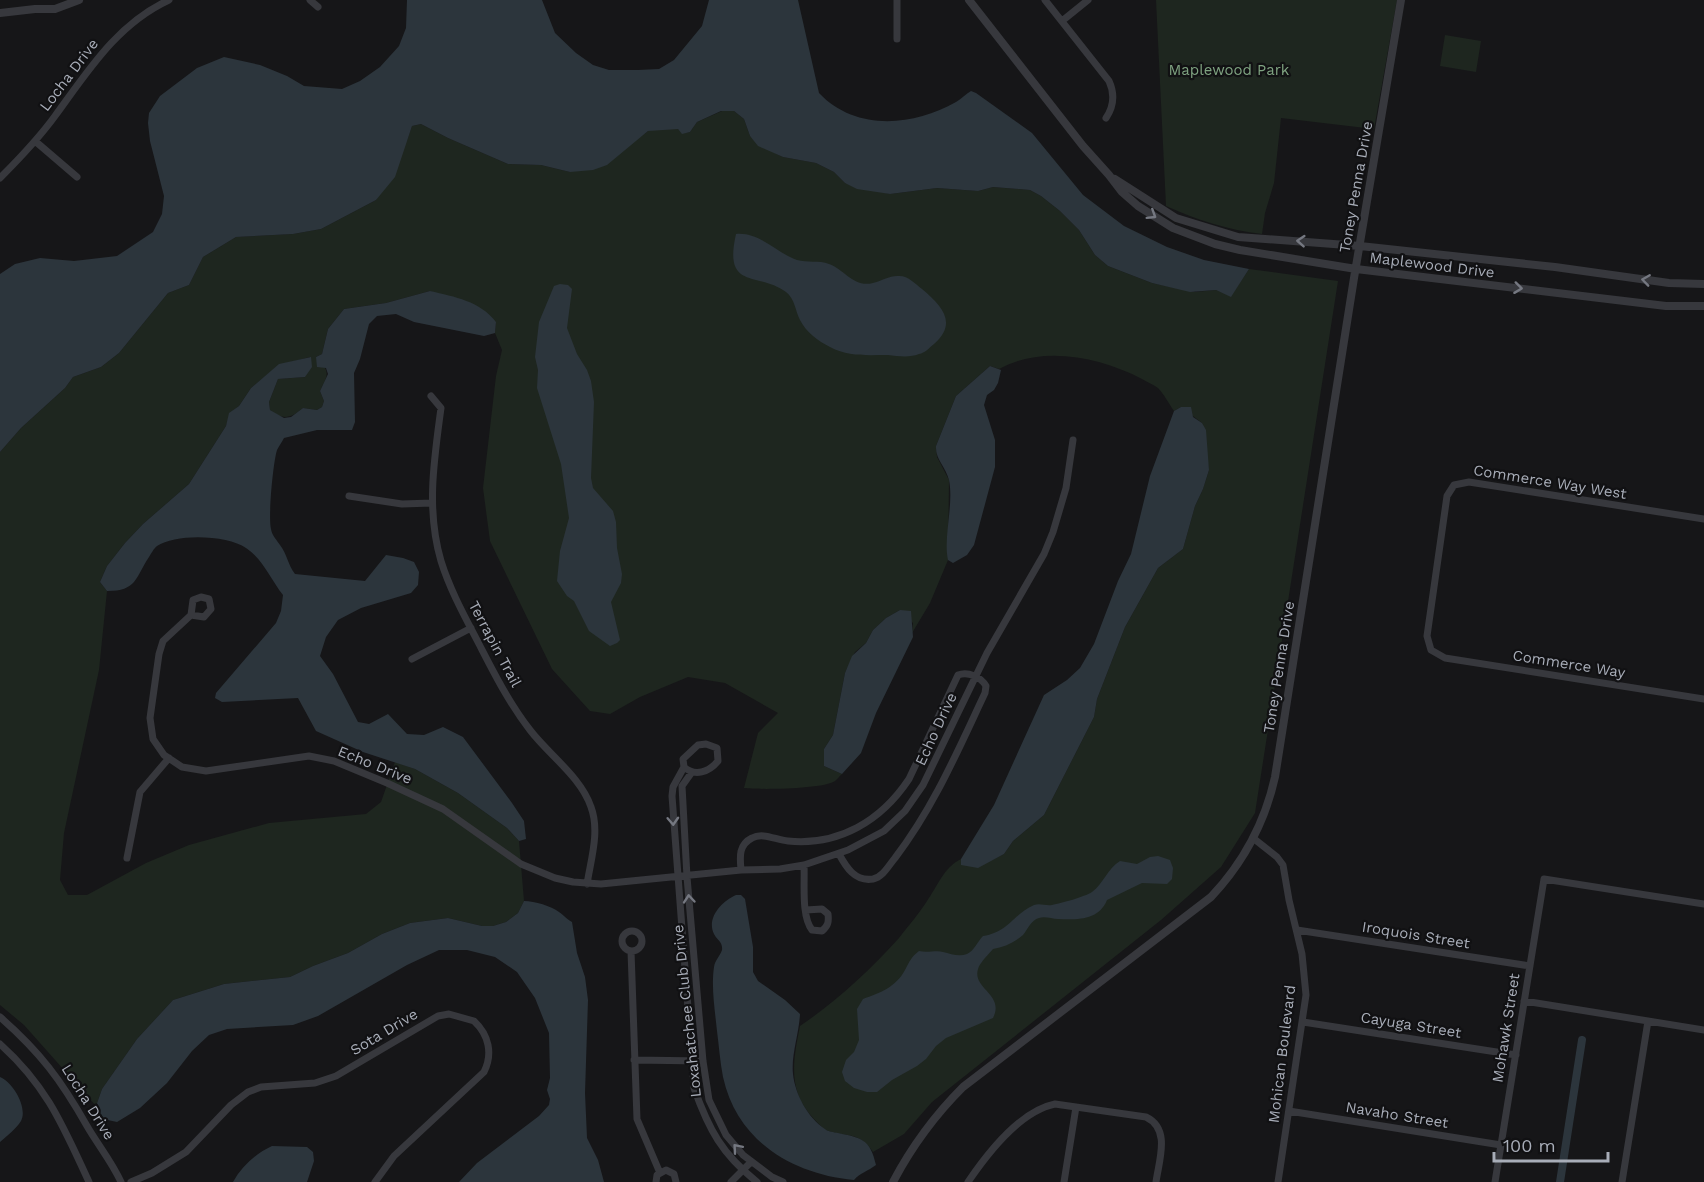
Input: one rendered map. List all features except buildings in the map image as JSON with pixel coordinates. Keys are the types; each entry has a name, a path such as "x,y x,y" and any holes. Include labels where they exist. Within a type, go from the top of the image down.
{"street":[{"path":"0,13 55,9 79,0"},
{"name":"Locha Drive","path":"0,177 35,141 105,49 140,16 169,0"},
{"path":"310,0 318,8"},
{"path":"897,0 897,39"},
{"name":"Maplewood Drive","path":"969,0 1083,146 1122,192 1138,207 1173,228 1240,250 1356,269 1665,306 1704,306"},
{"path":"1045,0 1112,86 1113,103 1106,118"},
{"path":"1062,21 1088,0"},
{"name":"Toney Penna Drive","path":"893,1182 931,1121 963,1087 1200,906 1226,881 1239,864 1266,810 1275,777 1401,0"},
{"path":"35,141 76,177"},
{"name":"Maplewood Drive","path":"1109,175 1176,218 1238,237 1360,246 1555,267 1669,284 1704,284"},
{"name":"Terrapin Trail","path":"431,396 441,408 432,480 434,531 441,561 471,628 515,709 535,737 587,797 593,813 595,835 587,884"},
{"name":"Echo Drive","path":"168,758 182,767 206,771 309,756 334,761 443,809 521,864 537,872 587,884 677,878 741,870 780,869 804,865 839,854 884,831 912,802 931,771 975,677 1002,626 1034,574 1053,532 1066,488 1073,440"},
{"name":"Commerce Way West","path":"1431,650 1427,636 1447,496 1454,485 1469,482 1704,519"},
{"path":"349,496 402,504 432,503"},
{"path":"127,858 140,792 168,758 153,739 150,718 159,654 163,641 191,615"},
{"path":"412,659 471,628"},
{"name":"Commerce Way","path":"1431,650 1445,658 1704,699"},
{"path":"741,870 741,850 750,838 761,836 787,841 819,840 846,833 875,817 899,794 909,779 958,675 962,673 984,682 985,693 925,815 882,875 873,879 863,879 853,875 839,854"},
{"path":"677,878 673,787 684,767 683,759 698,745 706,744 717,748 718,761 712,768 704,772 692,772 684,767"},
{"path":"687,877 682,786 692,772"},
{"name":"Mohican Boulevard","path":"1252,838 1277,857 1283,865 1305,975 1303,1022 1278,1182"},
{"path":"804,865 806,910"},
{"name":"Loxahatchee Club Drive","path":"687,877 703,1061 709,1100 726,1135 751,1162 783,1182"},
{"name":"Loxahatchee Club Drive","path":"677,878 694,1088 704,1116 722,1148 742,1170 757,1182"},
{"name":"Mohawk Street","path":"1495,1182 1544,879 1704,904"},
{"name":"Iroquois Street","path":"1297,930 1530,966"},
{"path":"631,951 637,1119 660,1173"},
{"path":"1524,1000 1704,1030"},
{"name":"Sota Drive","path":"131,1182 152,1173 186,1152 248,1092 261,1087 315,1083 336,1076 438,1016 449,1014 474,1021 488,1041 489,1056 484,1072 394,1156 375,1182"},
{"name":"Locha Drive","path":"0,1017 23,1037 53,1071 122,1182"},
{"path":"1622,1182 1648,1021"},
{"name":"Cayuga Street","path":"1303,1022 1516,1055"},
{"path":"0,1044 25,1068 60,1117 88,1182"},
{"path":"634,1060 703,1061"},
{"path":"968,1182 1004,1137 1035,1112 1055,1104 1146,1117 1154,1121 1161,1131 1162,1141 1156,1182"},
{"path":"1064,1182 1076,1107"},
{"name":"Navaho Street","path":"1289,1111 1501,1145"},
{"path":"731,1182 751,1162"},
{"path":"656,1182 660,1173 666,1170 672,1172 676,1177 676,1182"}],"green space":[{"name":"Maplewood Park","path":"1156,0 1397,0 1374,129 1281,118 1274,183 1265,213 1262,234 1213,224 1166,206"},
{"path":"1445,35 1481,41 1476,72 1440,66"},
{"path":"722,111 734,111 744,119 750,136 775,153 783,157 816,163 834,172 845,183 890,194 937,188 978,191 993,187 1030,190 1060,211 1079,230 1095,255 1108,266 1152,283 1195,292 1216,290 1231,296 1249,269 1338,281 1255,813 1221,867 1161,920 932,1102 904,1134 873,1152 858,1138 826,1130 805,1108 796,1086 794,1063 800,1026 840,996 888,950 921,911 950,867 961,859 961,863 992,860 1004,854 1013,841 1044,815 1094,717 1097,699 1125,627 1158,568 1183,549 1195,506 1209,470 1202,423 1181,407 1174,411 1155,386 1126,371 1090,360 1071,357 1034,357 999,369 990,366 956,396 936,446 937,457 949,480 948,560 930,603 912,633 913,623 900,610 886,618 873,630 866,643 855,652 845,673 833,735 824,749 824,766 842,774 829,784 818,786 776,789 744,788 758,733 778,713 725,683 688,677 640,697 610,714 590,711 552,669 490,541 483,488 496,376 502,350 495,333 496,322 430,291 386,303 344,309 328,329 322,354 316,357 327,373 320,391 324,401 322,407 317,410 303,408 286,417 270,410 269,402 278,379 305,377 310,357 279,365 251,388 239,406 230,413 226,426 189,484 143,524 107,566 100,582 107,591 99,670 64,833 60,880 68,895 87,895 146,863 189,845 269,823 366,814 381,802 395,762 415,769 458,793 507,828 519,841 524,901 518,913 506,922 493,926 482,926 448,918 410,923 382,934 348,953 290,977 224,984 173,1000 137,1039 102,1089 96,1106 24,1025 0,1005 0,452 21,428 65,388 73,377 101,367 119,353 168,293 189,285 203,257 236,237 293,234 321,229 376,200 412,126 421,124 508,164 541,165 570,172 648,131 678,129 683,133 690,132 697,122"}],"shaded area":[{"path":"407,0 542,0 555,33 576,53 593,65 609,70 638,70 659,69 674,60 702,26 709,0 798,0 819,93 833,105 849,114 867,119 903,120 939,110 956,102 971,91 1032,133 1083,195 1124,226 1167,247 1204,260 1249,269 1231,297 1216,290 1190,292 1152,283 1108,266 1095,255 1079,230 1060,211 1030,190 993,187 978,191 937,188 890,194 857,189 845,183 834,172 816,163 783,157 758,146 750,136 744,119 734,111 721,111 697,122 690,132 682,134 678,129 648,131 607,165 593,170 570,172 541,165 508,164 421,124 412,126 395,177 376,200 321,229 293,234 236,237 203,257 189,285 168,293 119,353 101,367 73,377 65,388 21,428 0,452 0,274 15,264 40,258 74,261 117,256 153,232 162,214 164,196 150,141 148,123 149,113 160,96 197,68 224,57 260,65 304,86 342,89 360,81 380,67 399,46 406,28"},
{"path":"736,234 753,236 797,260 829,264 860,283 873,283 896,276 906,277 941,308 946,322 945,329 927,350 911,356 858,355 830,347 806,328 786,292 739,272 734,264 733,252"},
{"path":"568,285 572,289 567,328 591,381 594,402 591,478 593,488 613,511 616,522 617,548 622,574 621,583 611,602 620,640 610,646 589,631 574,601 567,596 557,581 560,551 569,518 561,464 537,388 538,370 535,357 539,322 554,286"},
{"path":"430,291 449,295 482,309 496,322 495,333 484,336 414,322 396,314 377,316 369,324 354,373 355,422 352,430 317,430 284,438 277,450 271,490 271,529 295,574 365,581 386,555 414,562 419,572 418,585 411,593 361,608 338,620 326,637 320,656 333,674 358,722 369,724 388,714 407,734 424,735 443,727 463,737 524,821 526,839 519,841 507,828 458,793 415,769 363,752 316,731 298,698 222,702 215,698 216,693 276,623 281,611 283,595 262,564 246,548 215,538 176,539 156,547 130,586 107,591 100,582 107,566 125,543 189,484 226,426 229,413 239,406 251,388 279,364 311,357 312,367 305,377 278,379 269,402 270,410 284,418 291,417 303,408 317,410 322,407 324,401 320,391 328,374 326,368 317,367 316,357 322,354 328,329 344,309 386,303"},
{"path":"990,366 1001,370 998,383 987,395 984,405 995,440 995,467 974,545 967,555 953,563 948,560 947,551 949,480 937,455 936,446 956,396"},
{"path":"1181,407 1191,407 1193,417 1202,423 1206,430 1209,470 1195,506 1183,549 1158,568 1125,627 1097,699 1094,717 1044,815 1013,841 1004,854 978,868 961,865 961,859 994,805 1044,695 1067,680 1080,668 1094,644 1131,554 1150,476 1174,411"},
{"path":"900,610 911,611 913,637 876,713 861,753 842,774 824,766 824,749 833,735 845,673 852,656 866,643 873,630 886,618"},
{"path":"1158,856 1170,860 1173,868 1172,879 1167,884 1142,883 1107,900 1099,912 1087,917 1036,919 1016,940 993,949 978,969 977,976 995,1003 996,1010 993,1018 946,1038 926,1059 877,1092 854,1088 845,1081 842,1072 846,1060 854,1052 859,1040 857,1009 863,999 881,992 897,981 912,957 919,951 967,954 983,936 999,931 1034,905 1052,905 1084,896 1092,892 1120,861 1137,864 1150,857"},
{"path":"736,895 741,895 745,899 753,947 753,972 758,981 800,1014 793,1067 794,1082 803,1105 813,1119 826,1130 859,1138 868,1145 874,1156 876,1165 854,1180 809,1170 789,1162 754,1136 730,1100 722,1071 713,991 715,962 722,947 714,934 712,922 721,906"},
{"path":"524,901 552,908 572,922 588,1000 585,1093 587,1138 598,1160 604,1182 459,1182 477,1163 539,1116 549,1105 550,1099 547,1090 550,1078 549,1033 535,998 517,972 495,957 467,950 439,950 407,965 318,1016 293,1025 227,1029 209,1035 192,1051 167,1083 140,1108 117,1122 103,1119 96,1106 102,1089 137,1039 173,1000 224,984 290,977 348,953 382,934 410,923 448,918 482,926 493,926 506,922 518,913"},
{"path":"0,1077 10,1084 18,1096 23,1116 17,1127 0,1142"},
{"path":"272,1146 307,1147 313,1152 314,1161 307,1182 233,1182 250,1161"}],"waterway":[{"path":"1560,1182 1582,1040"}]}
